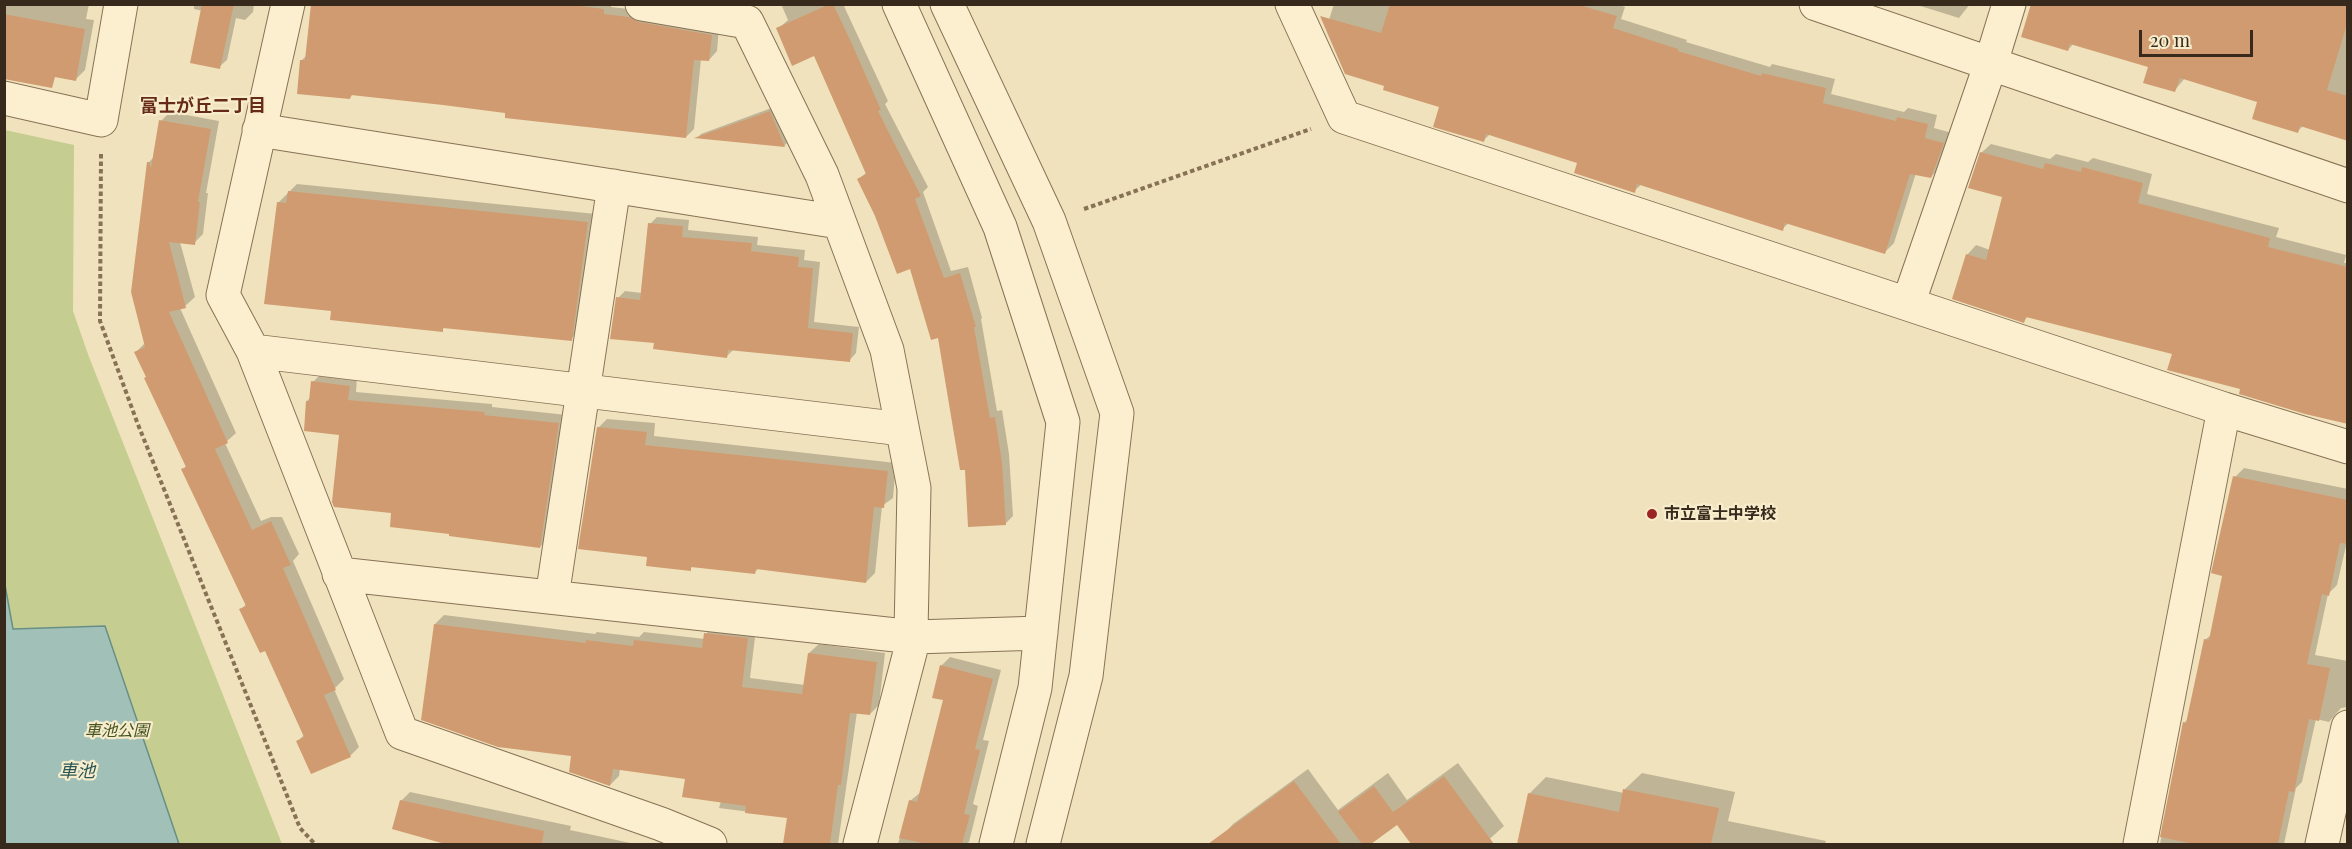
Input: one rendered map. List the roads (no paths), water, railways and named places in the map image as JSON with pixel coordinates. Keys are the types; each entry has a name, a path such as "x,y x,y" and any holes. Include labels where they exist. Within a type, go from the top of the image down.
{"street":[{"path":"4,98 101,120 122,4"},
{"path":"288,4 223,295 253,351 402,733 661,824 710,844"},
{"path":"642,4 747,22 822,175 886,350 914,488 911,632 914,637 860,844"},
{"path":"899,4 1000,227 1063,422 1035,688 996,844"},
{"path":"947,4 1049,221 1117,413 1086,676 1043,844"},
{"path":"1292,4 1344,117 2224,409 2348,447"},
{"path":"1816,4 1990,66 2348,186"},
{"path":"1908,304 2009,4"},
{"path":"259,130 839,222"},
{"path":"552,597 614,186"},
{"path":"253,351 902,429"},
{"path":"2140,844 2224,409"},
{"path":"339,574 914,637 1041,633"},
{"path":"2322,844 2348,727"}],"water":[{"name":"車池","path":"5,585 13,629 105,626 179,844 5,844"}],"place":[{"name":"市立富士中学校","path":"1652,514"}],"district":[{"name":"富士が丘二丁目","path":"203,106"}],"park label":[{"name":"車池公園","path":"117,731"}]}
